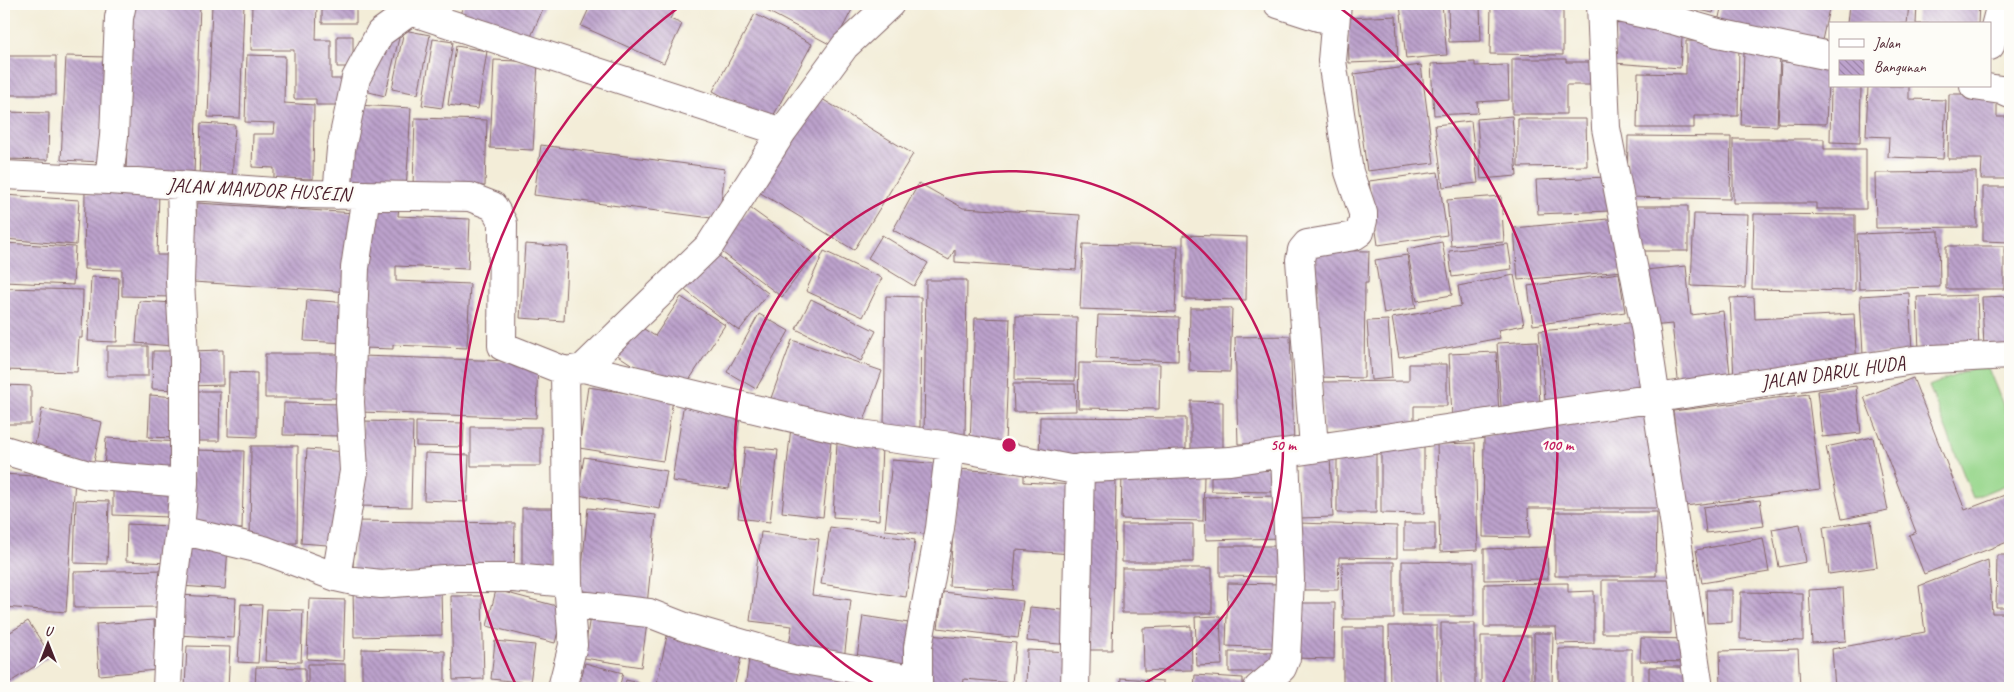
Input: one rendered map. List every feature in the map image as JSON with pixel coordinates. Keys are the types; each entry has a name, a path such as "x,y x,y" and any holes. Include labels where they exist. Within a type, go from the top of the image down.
{"street":[{"path":"109,180 114,136 119,18 122,4"},
{"path":"562,688 573,645 569,594 574,369 710,245 782,132 845,46 890,4"},
{"path":"1278,4 1318,17 1336,12 1332,61 1349,172 1363,213 1360,232 1354,236 1314,242 1308,244 1302,250 1300,260 1314,448"},
{"path":"1699,688 1646,332 1606,128 1601,4 1673,20 1718,33 1829,56"},
{"path":"1992,38 2001,4"},
{"path":"337,195 340,149 356,78 380,33 415,8 782,132"},
{"path":"1986,88 2001,90 2010,94"},
{"name":"JALAN MANDOR HUSEIN","path":"4,175 337,195 470,197 493,206 503,223"},
{"path":"168,688 171,598 184,483 184,357 180,281 181,186"},
{"path":"336,577 354,471 350,402 355,268 366,195"},
{"name":"JALAN DARUL HUDA","path":"503,223 502,346 574,369 860,434 950,446 1070,469 1230,461 1914,360 2010,355"},
{"path":"180,530 264,550 336,577 381,584 457,578 514,578 569,594 649,613 686,627 792,658 918,684 918,647 940,528 950,446"},
{"path":"4,450 88,475 184,483"},
{"path":"1258,688 1282,668 1286,658 1290,579 1285,454"},
{"path":"1075,688 1080,468"}],"green space":[{"path":"1986,363 2010,422 2010,483 1973,498 1929,386"}],"building":[{"path":"132,4 200,4 194,174 126,172"},
{"path":"212,4 244,4 240,118 208,117"},
{"path":"252,4 317,4 316,40 331,40 331,79 344,79 343,105 316,105 316,99 294,99 294,50 251,50"},
{"path":"322,4 356,4 356,23 322,23"},
{"path":"464,4 545,4 527,46 458,19"},
{"path":"591,4 677,4 670,19 682,24 664,63 581,26"},
{"path":"770,4 855,4 833,46 767,11"},
{"path":"1400,4 1442,4 1447,55 1406,59"},
{"path":"1448,4 1480,4 1481,41 1449,42"},
{"path":"1491,4 1563,4 1563,55 1490,54"},
{"path":"1672,4 1715,4 1713,13"},
{"path":"1722,4 1830,4 1821,45 1718,22"},
{"path":"1849,4 1909,4 1907,22 1847,22"},
{"path":"1917,4 1979,4 1978,22 1916,22"},
{"path":"755,14 812,44 770,122 713,91"},
{"path":"1396,16 1398,61 1349,63 1348,18"},
{"path":"1617,19 1683,23 1680,68 1614,63"},
{"path":"404,30 430,35 418,94 392,89"},
{"path":"381,33 399,38 385,96 365,91"},
{"path":"337,36 353,36 353,67 337,67"},
{"path":"433,39 453,42 442,108 422,105"},
{"path":"1686,41 1739,42 1738,116 1694,116 1694,128 1637,128 1638,73 1686,74"},
{"path":"456,46 487,51 478,109 448,105"},
{"path":"1744,53 1780,55 1777,126 1741,125"},
{"path":"247,55 285,56 284,103 314,105 313,179 274,178 274,168 252,167 253,134 274,134 275,123 245,122"},
{"path":"4,56 56,56 56,95 4,95"},
{"path":"66,56 107,57 102,162 61,160"},
{"path":"1512,59 1566,59 1566,62 1595,62 1595,85 1566,85 1566,114 1512,114"},
{"path":"494,60 538,62 533,150 490,148"},
{"path":"1475,62 1475,66 1508,65 1509,100 1477,102 1478,113 1434,115 1431,64"},
{"path":"1781,62 1829,63 1826,124 1778,123"},
{"path":"1421,65 1434,163 1367,171 1354,74"},
{"path":"1831,88 1861,88 1860,143 1830,142"},
{"path":"1868,88 1909,88 1909,99 1946,100 1943,159 1888,157 1889,137 1866,136"},
{"path":"812,93 913,154 854,250 754,189"},
{"path":"1949,94 1997,94 1997,117 2010,117 2010,179 1981,179 1982,159 1948,159"},
{"path":"356,105 411,108 406,191 351,188"},
{"path":"4,112 49,113 48,160 4,159"},
{"path":"1512,116 1517,176 1481,179 1477,119"},
{"path":"415,118 487,120 485,186 413,185"},
{"path":"1518,119 1586,119 1587,166 1518,167"},
{"path":"1471,121 1478,183 1443,187 1435,125"},
{"path":"201,123 235,125 232,180 199,179"},
{"path":"1628,136 1731,137 1730,199 1627,197"},
{"path":"1733,139 1824,139 1824,149 1866,149 1866,209 1816,209 1816,203 1733,203"},
{"path":"541,145 725,169 719,219 534,195"},
{"path":"1438,172 1447,235 1378,245 1369,181"},
{"path":"1976,172 1977,227 1876,228 1875,173"},
{"path":"1608,177 1609,211 1538,214 1536,180"},
{"path":"919,183 963,208 1080,215 1076,270 955,262 955,249 949,260 893,230"},
{"path":"1983,187 2010,187 2010,242 1983,241"},
{"path":"85,192 159,193 157,255 174,255 173,297 122,296 122,270 84,269"},
{"path":"4,195 79,200 76,245 4,239"},
{"path":"1501,196 1504,242 1451,246 1447,200"},
{"path":"197,203 356,213 351,292 193,282"},
{"path":"370,205 399,206 398,216 470,219 468,269 396,266 396,281 470,284 467,348 393,345 393,349 364,348"},
{"path":"1635,206 1688,206 1688,251 1635,251"},
{"path":"750,208 814,254 782,297 719,250"},
{"path":"1694,214 1748,215 1745,288 1691,286"},
{"path":"1754,214 1855,215 1855,291 1752,289"},
{"path":"1618,218 1623,271 1518,280 1514,228"},
{"path":"1939,231 1940,287 1859,289 1857,234"},
{"path":"882,235 928,263 914,286 868,258"},
{"path":"1183,235 1247,237 1246,300 1183,299"},
{"path":"1442,242 1452,295 1417,301 1407,249"},
{"path":"4,243 75,247 73,285 4,282"},
{"path":"525,244 568,247 564,321 520,318"},
{"path":"1083,244 1178,246 1175,312 1080,309"},
{"path":"1508,244 1512,269 1452,277 1449,251"},
{"path":"1946,246 2004,246 2004,289 1946,289"},
{"path":"711,250 768,293 739,331 682,288"},
{"path":"1310,250 1369,251 1368,283 1365,283 1364,378 1317,377 1318,283 1310,283"},
{"path":"824,251 882,278 863,317 806,291"},
{"path":"1407,255 1416,308 1384,314 1375,260"},
{"path":"1686,266 1691,315 1723,311 1731,382 1679,388 1672,324 1651,326 1645,270"},
{"path":"1619,273 1625,312 1533,325 1528,286"},
{"path":"1514,275 1524,325 1498,330 1500,338 1399,357 1392,318 1461,306 1458,286"},
{"path":"91,277 119,278 117,342 88,341"},
{"path":"926,280 967,280 965,438 924,438"},
{"path":"4,288 83,290 82,338 79,338 77,372 4,370"},
{"path":"1909,293 1912,352 1863,355 1860,296"},
{"path":"1977,295 1979,350 1919,352 1917,297"},
{"path":"886,296 921,297 920,427 884,427"},
{"path":"2010,296 2010,349 1984,349 1982,297"},
{"path":"681,297 725,325 684,388 653,368 648,375 616,354 636,324 655,336"},
{"path":"1754,297 1755,319 1854,314 1857,368 1734,379 1730,298"},
{"path":"811,299 876,331 861,361 796,329"},
{"path":"307,300 352,303 350,343 304,341"},
{"path":"139,301 174,303 172,346 136,343"},
{"path":"1190,308 1232,308 1230,372 1189,371"},
{"path":"759,314 789,331 756,389 727,372"},
{"path":"1098,315 1179,317 1178,361 1096,358"},
{"path":"1016,316 1077,317 1075,381 1015,380"},
{"path":"975,318 1010,319 1005,444 970,443"},
{"path":"1388,320 1392,378 1371,380 1367,321"},
{"path":"1639,322 1645,392 1545,400 1539,331"},
{"path":"1290,336 1294,443 1238,444 1235,337"},
{"path":"792,340 882,371 861,429 771,398"},
{"path":"1537,341 1540,405 1501,407 1497,343"},
{"path":"107,346 148,346 148,376 107,376"},
{"path":"223,350 223,385 189,386 189,351"},
{"path":"153,351 179,351 179,390 152,389"},
{"path":"1496,352 1499,416 1452,418 1449,354"},
{"path":"265,354 347,354 347,398 265,398"},
{"path":"362,356 538,362 536,418 360,412"},
{"path":"1079,363 1160,364 1159,409 1078,408"},
{"path":"1409,364 1447,364 1447,406 1414,406 1414,429 1323,432 1322,382 1409,381"},
{"path":"229,372 257,373 257,437 228,436"},
{"path":"1913,378 1965,510 2010,493 2010,541 1924,574 1909,535 1916,532 1864,397"},
{"path":"1013,384 1075,384 1076,411 1014,412"},
{"path":"4,385 31,386 31,424 4,424"},
{"path":"1856,386 1861,433 1822,437 1817,391"},
{"path":"588,387 673,400 663,461 579,448"},
{"path":"189,391 220,391 219,441 188,441"},
{"path":"1808,394 1820,489 1685,506 1673,411"},
{"path":"150,395 177,397 176,438 148,437"},
{"path":"1191,401 1223,402 1223,457 1191,456"},
{"path":"684,402 741,411 729,489 672,481"},
{"path":"284,403 343,404 342,436 283,435"},
{"path":"42,409 102,422 93,466 33,454"},
{"path":"1648,414 1661,508 1528,508 1529,538 1483,537 1484,435"},
{"path":"1040,417 1186,418 1186,462 1039,461"},
{"path":"362,421 413,422 411,507 359,506"},
{"path":"416,422 464,423 463,447 416,446"},
{"path":"471,427 541,427 541,466 471,466"},
{"path":"791,427 832,432 823,517 782,512"},
{"path":"1873,437 1888,510 1842,519 1826,447"},
{"path":"106,438 180,442 178,475 104,470"},
{"path":"837,443 882,446 879,520 833,517"},
{"path":"1381,443 1424,443 1424,514 1381,513"},
{"path":"1475,443 1478,550 1440,552 1437,444"},
{"path":"251,446 298,446 297,543 250,543"},
{"path":"745,447 778,450 770,522 738,518"},
{"path":"307,449 346,452 340,546 301,543"},
{"path":"1337,449 1376,449 1376,513 1337,513"},
{"path":"193,450 244,451 242,529 191,527"},
{"path":"425,453 469,455 467,502 424,500"},
{"path":"1330,456 1333,517 1300,518 1298,457"},
{"path":"584,457 667,471 660,509 578,495"},
{"path":"892,460 942,464 934,535 885,530"},
{"path":"1211,466 1273,467 1273,492 1211,491"},
{"path":"958,469 1024,474 1024,482 1074,485 1072,554 1016,550 1013,590 949,586"},
{"path":"1122,473 1204,475 1203,521 1121,519"},
{"path":"4,474 75,479 66,612 4,607"},
{"path":"1083,480 1116,481 1112,650 1079,650"},
{"path":"113,486 170,487 169,517 113,515"},
{"path":"1283,496 1284,538 1206,540 1205,497"},
{"path":"76,500 109,501 107,564 74,563"},
{"path":"1760,500 1764,526 1706,533 1703,507"},
{"path":"522,508 556,508 556,572 522,572"},
{"path":"588,508 656,515 647,605 579,598"},
{"path":"1555,512 1657,512 1656,576 1555,576"},
{"path":"354,521 515,523 514,576 353,573"},
{"path":"1871,521 1877,567 1829,574 1823,527"},
{"path":"1298,523 1397,526 1397,558 1339,557 1338,590 1297,590"},
{"path":"1404,523 1435,523 1435,549 1404,549"},
{"path":"127,524 171,526 170,563 126,561"},
{"path":"1122,524 1193,524 1193,562 1122,562"},
{"path":"1800,524 1806,562 1779,567 1772,529"},
{"path":"830,527 915,540 906,597 821,584"},
{"path":"761,532 819,539 812,595 851,600 844,660 788,653 792,626 750,621"},
{"path":"1763,538 1769,572 1702,583 1696,550"},
{"path":"184,544 228,547 225,589 180,586"},
{"path":"1220,546 1284,546 1284,577 1220,576"},
{"path":"1547,547 1548,579 1484,580 1484,549"},
{"path":"1997,555 2010,555 2010,607 1996,607"},
{"path":"1988,560 1992,613 2010,613 2010,688 1835,688 1832,649 1925,632 1919,586"},
{"path":"1402,561 1474,562 1474,616 1402,616"},
{"path":"1342,562 1394,562 1394,619 1343,619"},
{"path":"1122,568 1212,568 1212,613 1122,613"},
{"path":"163,570 164,607 74,608 74,572"},
{"path":"1602,580 1671,580 1671,633 1602,633"},
{"path":"1228,583 1280,584 1278,648 1226,646"},
{"path":"1568,583 1568,592 1594,591 1594,643 1557,644 1556,627 1484,627 1484,584"},
{"path":"1843,588 1846,641 1812,643 1809,590"},
{"path":"441,589 442,635 354,637 353,591"},
{"path":"496,590 564,608 555,643 487,626"},
{"path":"1706,590 1732,590 1732,622 1707,623"},
{"path":"943,592 1023,601 1018,638 938,628"},
{"path":"1741,592 1803,593 1803,641 1740,639"},
{"path":"179,595 236,598 234,638 177,635"},
{"path":"451,596 482,596 484,679 453,680"},
{"path":"309,599 345,600 343,661 307,659"},
{"path":"1295,603 1335,603 1334,659 1294,658"},
{"path":"241,604 262,605 258,663 238,662"},
{"path":"1030,607 1073,611 1070,645 1027,641"},
{"path":"591,608 648,616 641,667 584,658"},
{"path":"267,609 303,610 301,662 265,661"},
{"path":"863,616 915,624 908,672 856,664"},
{"path":"1220,616 1222,665 1197,666 1195,617"},
{"path":"154,620 157,670 99,675 96,624"},
{"path":"28,621 51,656 4,686 4,636"},
{"path":"1441,623 1475,623 1475,688 1441,688"},
{"path":"1191,626 1192,670 1144,671 1143,628"},
{"path":"1389,626 1437,626 1437,688 1390,688"},
{"path":"1343,628 1384,628 1384,688 1343,688"},
{"path":"1534,633 1553,633 1552,688 1534,688"},
{"path":"929,635 1016,643 1012,683 964,679 963,688 929,688"},
{"path":"667,636 742,653 734,688 656,687"},
{"path":"1481,636 1531,636 1531,688 1481,688"},
{"path":"1641,638 1691,639 1690,662 1640,661"},
{"path":"495,641 535,645 530,683 491,679"},
{"path":"187,646 230,647 228,688 185,688"},
{"path":"362,649 445,651 445,687 362,686"},
{"path":"1559,649 1632,649 1632,688 1559,688"},
{"path":"1798,649 1800,688 1721,688 1720,651"},
{"path":"1027,650 1072,652 1070,688 1026,688"},
{"path":"1229,652 1277,652 1277,672 1229,672"},
{"path":"749,659 874,676 872,688 745,688"},
{"path":"585,663 623,673 619,688 579,687"},
{"path":"308,664 345,664 345,688 308,688"},
{"path":"256,667 305,668 305,688 255,688"},
{"path":"1649,667 1692,667 1691,688 1649,688"},
{"path":"1195,675 1243,678 1243,688 1194,688"},
{"path":"1121,678 1163,681 1163,688 1120,688"},
{"path":"626,680 643,684 642,688 624,688"}]}
